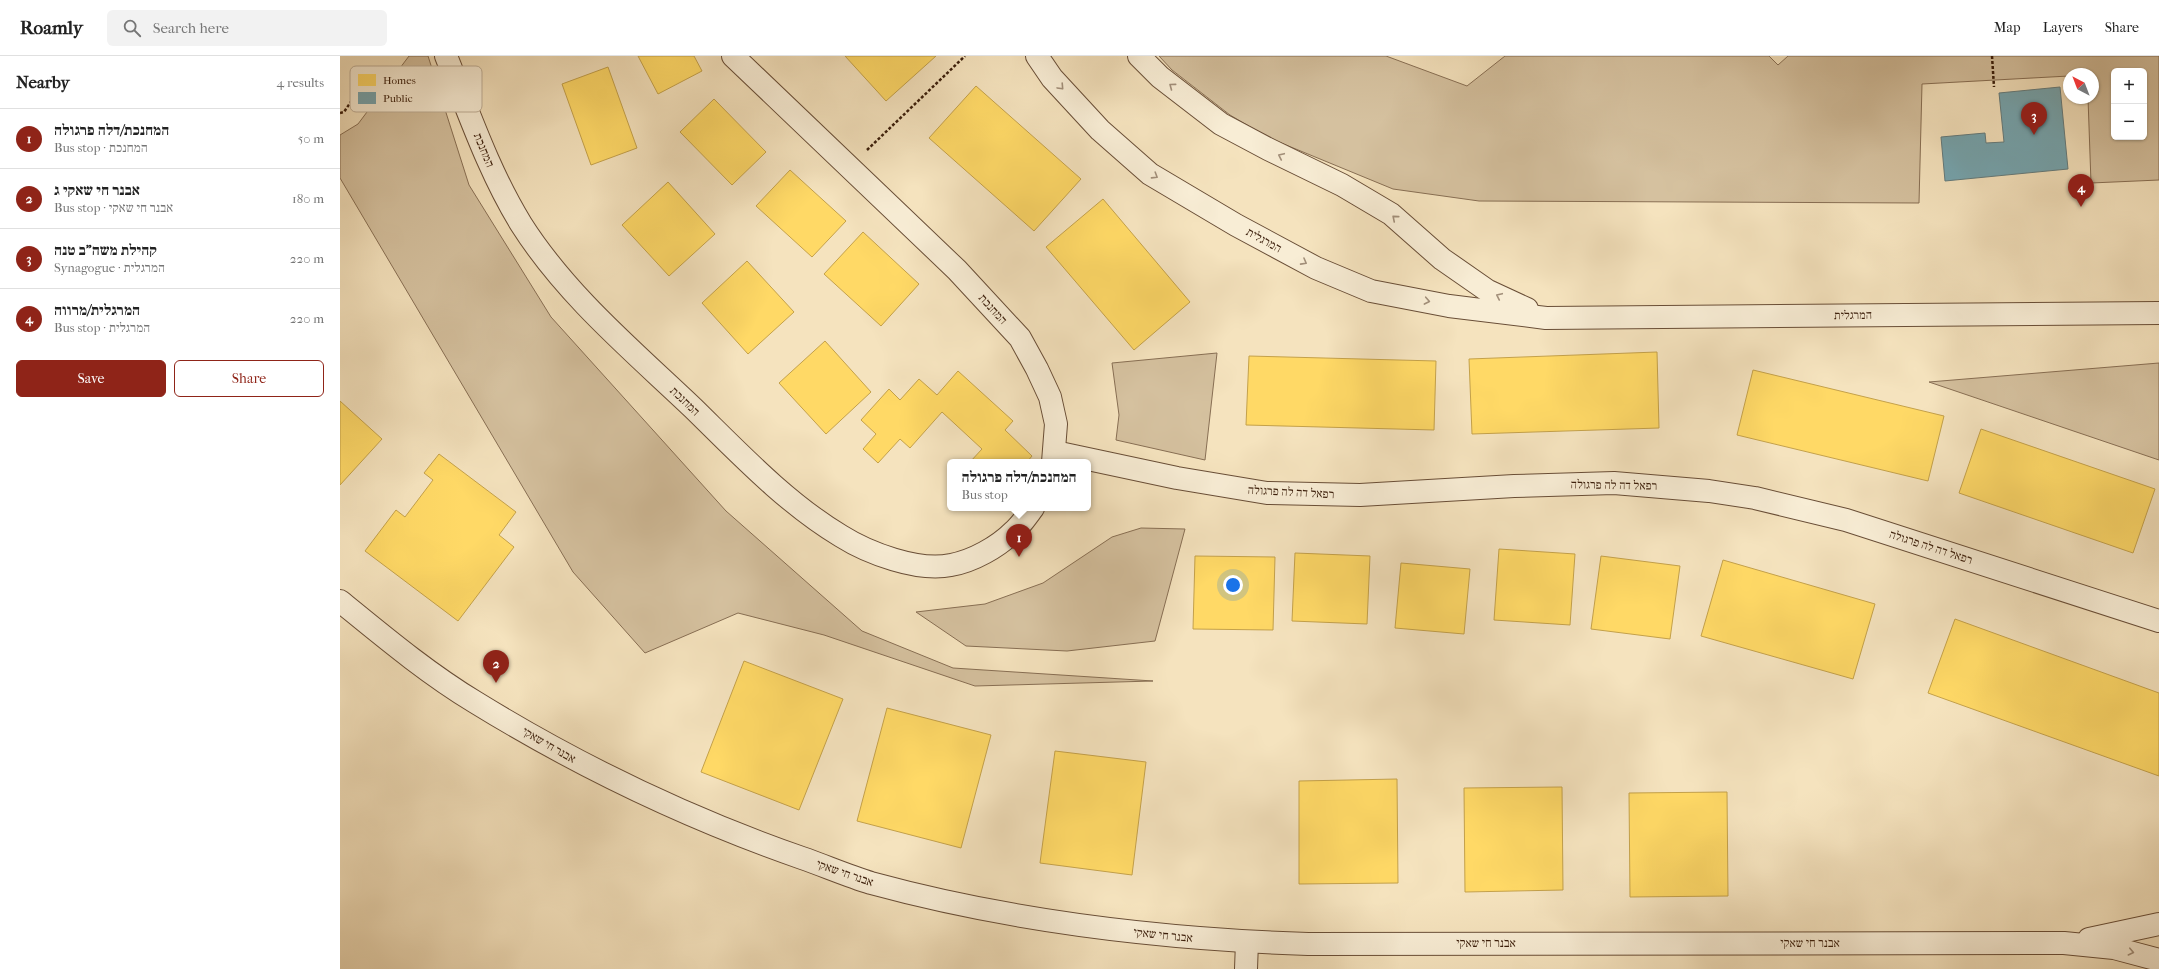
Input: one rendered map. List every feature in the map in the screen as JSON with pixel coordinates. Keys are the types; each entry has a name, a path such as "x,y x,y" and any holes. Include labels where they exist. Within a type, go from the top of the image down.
{"street":[{"name":"המחנכת","path":"446,56 450,66"},
{"name":"המחנכת","path":"733,56 957,270 1020,338 1050,397 1056,424 1054,457"},
{"name":"המרגלית","path":"1037,56 1052,78 1100,130 1150,174 1236,225 1316,268 1372,291 1449,306 1546,318 2159,313"},
{"name":"המרגלית","path":"1139,56 1160,77 1221,124 1342,185 1385,210 1442,259 1488,291 1546,318"},
{"name":"המחנכת","path":"468,112 493,173 521,223 545,258 584,304 752,464 801,508 841,536 875,555 919,565 950,566 982,554 1014,532 1031,511"},
{"name":"רפאל דה לה פרגולה","path":"1054,457 1066,459"},
{"name":"רפאל דה לה פרגולה","path":"1091,463 1268,493 1360,495 1514,486 1614,483 1702,490 1755,498 1846,520 2159,621"},
{"name":"אבנר חי שאקי","path":"340,601 390,642 473,701 568,756 671,808 769,847 870,882 975,908 1084,927 1195,939 1247,942 1308,944 2064,943 2114,948 2159,960"},
{"name":"אבנר חי שאקי","path":"2064,943 2159,924"},
{"path":"1246,969 1247,942"}],"path":[{"path":"849,167 965,56"},
{"path":"1992,56 1994,87"},
{"path":"340,113 344,112 350,103"}],"shaded area":[{"path":"409,56 428,56 431,66 402,66"},
{"path":"1159,56 1386,56 1467,86 1505,56 1769,56 1778,65 1788,56 2159,56 2159,180 2091,183 2088,104 2099,104 2099,68 2063,68 2063,76 1922,84 1919,203 1479,201 1393,189 1269,138 1230,115 1172,70"},
{"path":"367,112 446,112 469,185 551,317 726,511 862,631 953,668 1153,681 975,686 824,635 738,613 645,653 573,572 340,178 340,135 358,124"},
{"path":"1217,353 1205,460 1116,440 1119,415 1112,363"},
{"path":"2159,363 2159,460 1929,382"},
{"path":"1141,528 1185,529 1155,641 1067,651 966,646 916,612 985,604 1043,583 1112,537"}],"building: Homes":[{"path":"638,56 694,56 702,71 658,94"},
{"path":"845,56 936,56 886,101"},
{"path":"608,67 637,148 591,165 562,84"},
{"path":"976,86 1081,179 1034,231 929,138"},
{"path":"714,99 766,152 732,185 680,132"},
{"path":"790,170 846,221 812,257 756,206"},
{"path":"668,182 715,234 669,276 622,225"},
{"path":"1103,199 1190,302 1134,350 1046,247"},
{"path":"863,232 919,284 881,326 824,274"},
{"path":"747,261 794,312 748,354 702,303"},
{"path":"825,341 871,392 826,434 779,383"},
{"path":"1657,352 1659,428 1472,434 1469,359"},
{"path":"1249,356 1436,361 1434,430 1246,425"},
{"path":"1753,370 1944,416 1928,481 1737,435"},
{"path":"958,371 1013,421 1005,430 1032,456 1030,459 973,459 982,449 942,412 910,448 900,439 878,463 863,449 876,434 861,420 889,389 900,400 919,379 937,395"},
{"path":"340,401 382,439 340,485"},
{"path":"1981,429 2155,489 2133,553 1959,493"},
{"path":"439,454 516,512 499,535 514,547 458,621 365,551 396,510 405,517 433,480 424,473"},
{"path":"1499,549 1575,554 1570,625 1494,620"},
{"path":"1295,553 1370,556 1367,624 1292,621"},
{"path":"1195,556 1275,557 1273,630 1193,629"},
{"path":"1601,556 1680,566 1670,639 1591,629"},
{"path":"1723,560 1875,604 1853,679 1701,636"},
{"path":"1401,563 1470,569 1464,634 1395,628"},
{"path":"1955,619 2159,693 2159,776 1928,693"},
{"path":"744,661 843,699 799,810 701,772"},
{"path":"887,708 991,735 961,848 857,821"},
{"path":"1055,751 1146,762 1132,875 1040,863"},
{"path":"1397,779 1398,883 1299,884 1299,781"},
{"path":"1562,787 1563,890 1465,892 1464,788"},
{"path":"1727,792 1728,896 1630,897 1629,793"}],"building: Public":[{"path":"2060,87 2068,169 1945,181 1941,137 1985,133 1986,143 2004,142 1999,93"}],"place":[{"name":"קהילת משה\"ב טנה","path":"2034,135"},
{"name":"המרגלית/מרווה","path":"2081,207"},
{"name":"המחנכת/דלה פרגולה","path":"1019,557"},
{"name":"אבנר חי שאקי ג","path":"496,683"}]}
